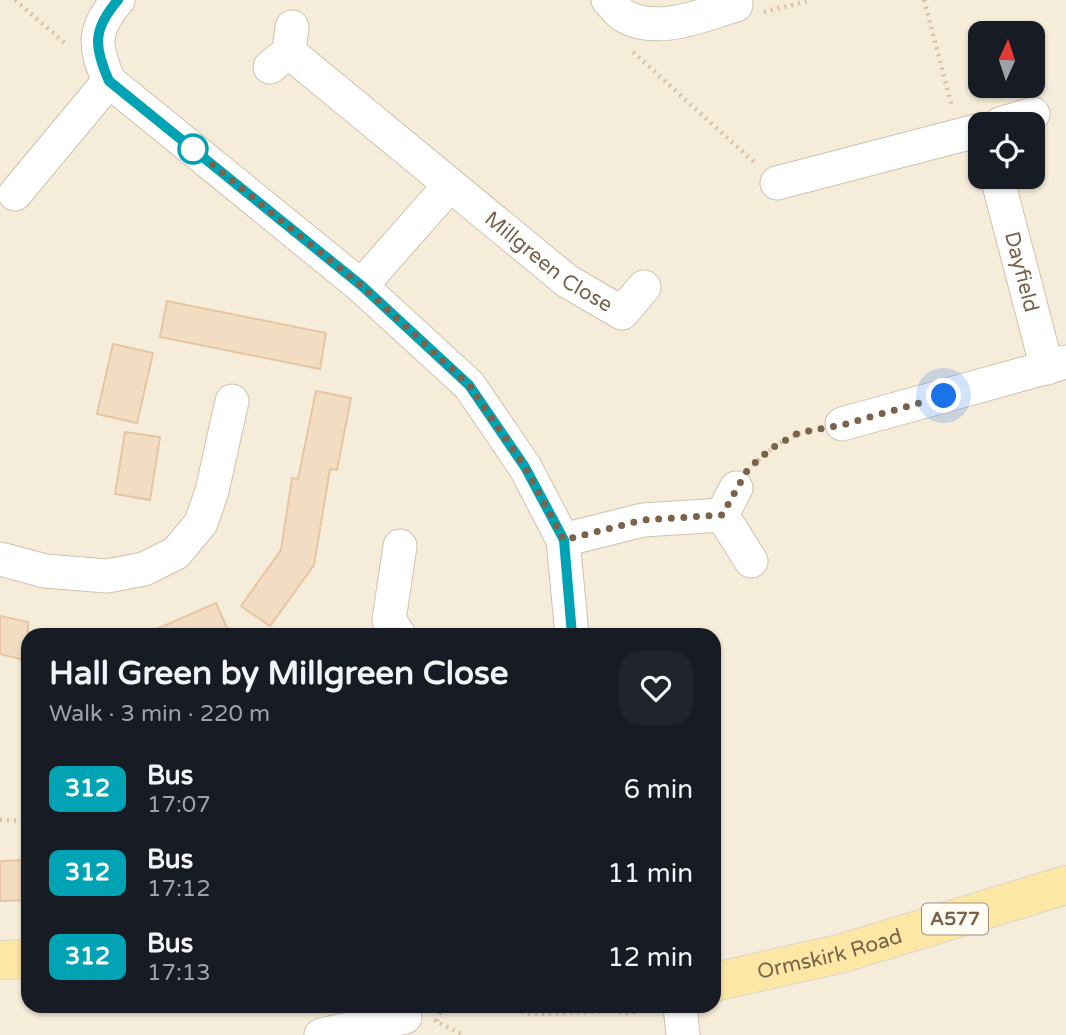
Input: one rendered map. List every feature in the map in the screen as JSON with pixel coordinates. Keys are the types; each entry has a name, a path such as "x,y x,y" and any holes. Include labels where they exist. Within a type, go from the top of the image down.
{"main road":[{"name":"Ormskirk Road","path":"721,980 843,953 1066,885"},
{"path":"0,960 21,959"}],"street":[{"path":"118,0 98,33 98,56 109,81 362,286 469,385 525,467 564,540 571,628"},
{"path":"615,8 643,23 678,22 736,5"},
{"name":"Millgreen Close","path":"284,49 567,281 626,323 645,287"},
{"path":"15,194 109,81"},
{"path":"777,183 968,134"},
{"path":"362,286 450,186"},
{"name":"Dayfield","path":"1001,189 1057,365"},
{"path":"842,425 1057,365"},
{"path":"0,558 45,571 107,576 144,569 176,553 201,523 212,491 232,401"},
{"path":"564,540 729,502 751,561"},
{"path":"392,628 389,620 400,546"},
{"path":"681,1013 684,1035"},
{"path":"321,1035 405,1017"}],"path":[{"path":"15,0 70,47"},
{"path":"736,5 741,18 810,0"},
{"path":"924,0 968,127"},
{"path":"615,8 620,41 777,183"},
{"path":"729,502 748,469 772,448 798,433 842,425"},
{"path":"0,820 21,821"},
{"path":"439,1018 441,1013"},
{"path":"528,1013 560,1013"}],"shaded area":[{"path":"0,0 1066,0 1066,1035 0,1035"}],"building":[{"path":"167,301 326,333 320,369 160,337"},
{"path":"113,344 153,353 137,423 97,414"},
{"path":"316,391 351,398 337,470 330,469 314,565 270,626 241,606 281,550 292,478 298,479"},
{"path":"125,432 160,437 150,500 115,494"},
{"path":"216,603 227,628 159,628"},
{"path":"0,616 28,622 28,628 21,628 21,659 0,654"},
{"path":"21,860 21,900 0,901 0,861"}],"bus line":[{"name":"312","path":"118,0 98,33 98,56 109,81 362,286 469,385 501,429 525,467 564,540 572,628"}],"route":[{"path":"193,149 362,286 469,385 525,467 564,540 643,520 722,515 748,469 772,448 798,433 842,425 944,396"}]}
